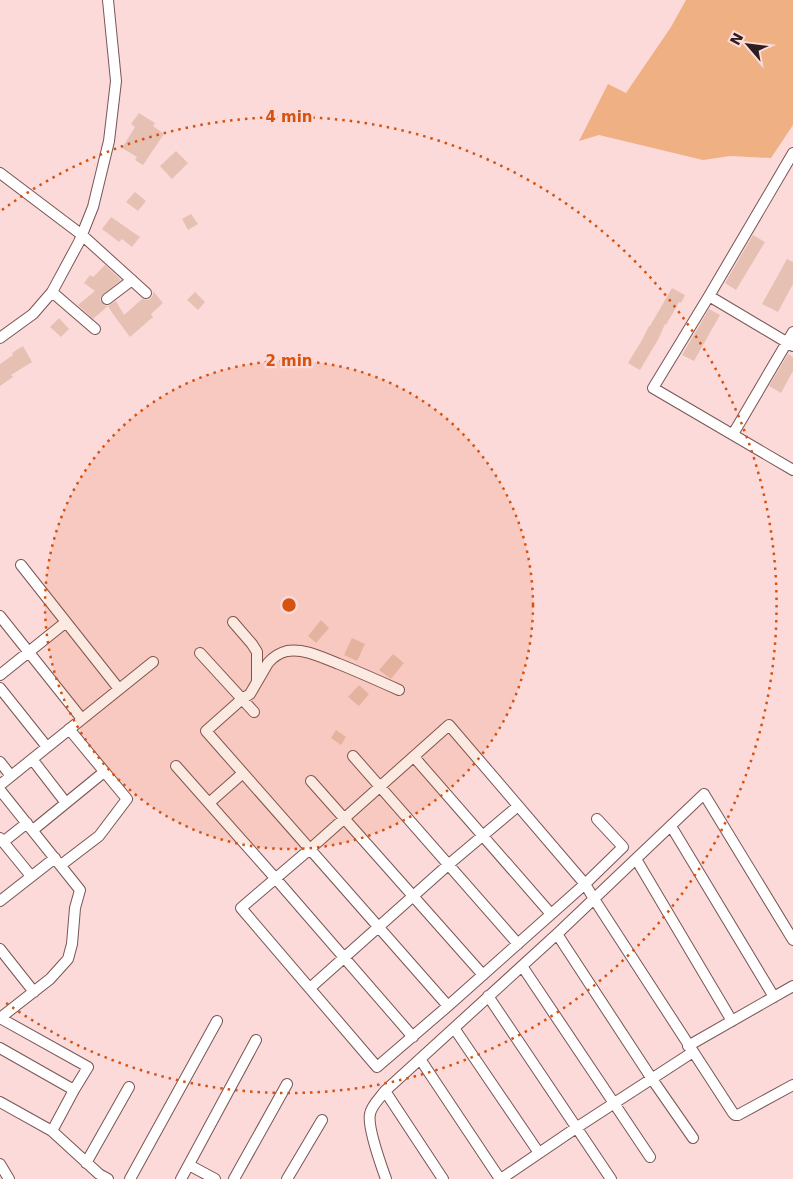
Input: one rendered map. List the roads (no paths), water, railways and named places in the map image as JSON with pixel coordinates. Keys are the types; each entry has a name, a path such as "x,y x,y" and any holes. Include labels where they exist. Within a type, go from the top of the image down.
{"street":[{"path":"0,338 33,314 52,292 82,235 93,208 112,125 116,82 108,0"},
{"path":"793,153 653,388 793,470"},
{"path":"0,173 82,235 146,293"},
{"path":"107,299 132,280"},
{"path":"52,292 94,329"},
{"path":"709,296 790,344"},
{"path":"733,434 790,344 793,332"},
{"path":"21,565 119,689"},
{"path":"0,616 82,719"},
{"path":"0,675 66,622"},
{"path":"233,622 252,644 256,652 257,682"},
{"path":"399,690 362,673 302,651 288,651 278,654 268,663 250,694 206,731 448,1006"},
{"path":"200,653 254,712"},
{"path":"0,785 153,662"},
{"path":"0,688 47,747"},
{"path":"597,818 623,847 585,884 552,914 377,1067 242,908 345,819 449,725 585,884 733,1113 738,1115 793,1085"},
{"path":"0,901 31,876 58,862 99,836 128,799 69,729"},
{"path":"352,756 518,944"},
{"path":"414,757 552,914"},
{"path":"32,759 66,803"},
{"path":"0,762 11,776"},
{"path":"176,766 413,1037"},
{"path":"31,876 2,840 30,827 66,803 104,772"},
{"path":"209,803 243,773"},
{"path":"311,781 483,975"},
{"path":"0,790 80,890 75,908 72,944 68,959 50,979 0,1018 88,1067 52,1131"},
{"path":"386,1179 370,1126 372,1108 385,1091 557,934 704,794 789,929 793,940"},
{"path":"310,988 448,865 518,806"},
{"path":"671,826 774,997"},
{"path":"636,859 732,1021"},
{"path":"557,934 693,1138"},
{"path":"2,955 34,992"},
{"path":"522,966 650,1157"},
{"path":"420,1058 501,1179 652,1079 690,1049 732,1021 793,986"},
{"path":"488,996 611,1179"},
{"path":"130,1179 217,1021"},
{"path":"454,1028 539,1153"},
{"path":"181,1179 256,1040"},
{"path":"0,1048 74,1090"},
{"path":"234,1179 287,1084"},
{"path":"86,1163 129,1086"},
{"path":"385,1091 443,1179"},
{"path":"0,1102 52,1131 86,1163 108,1179"},
{"path":"288,1179 322,1120"},
{"path":"0,1164 10,1179"},
{"path":"189,1165 215,1179"}]}
